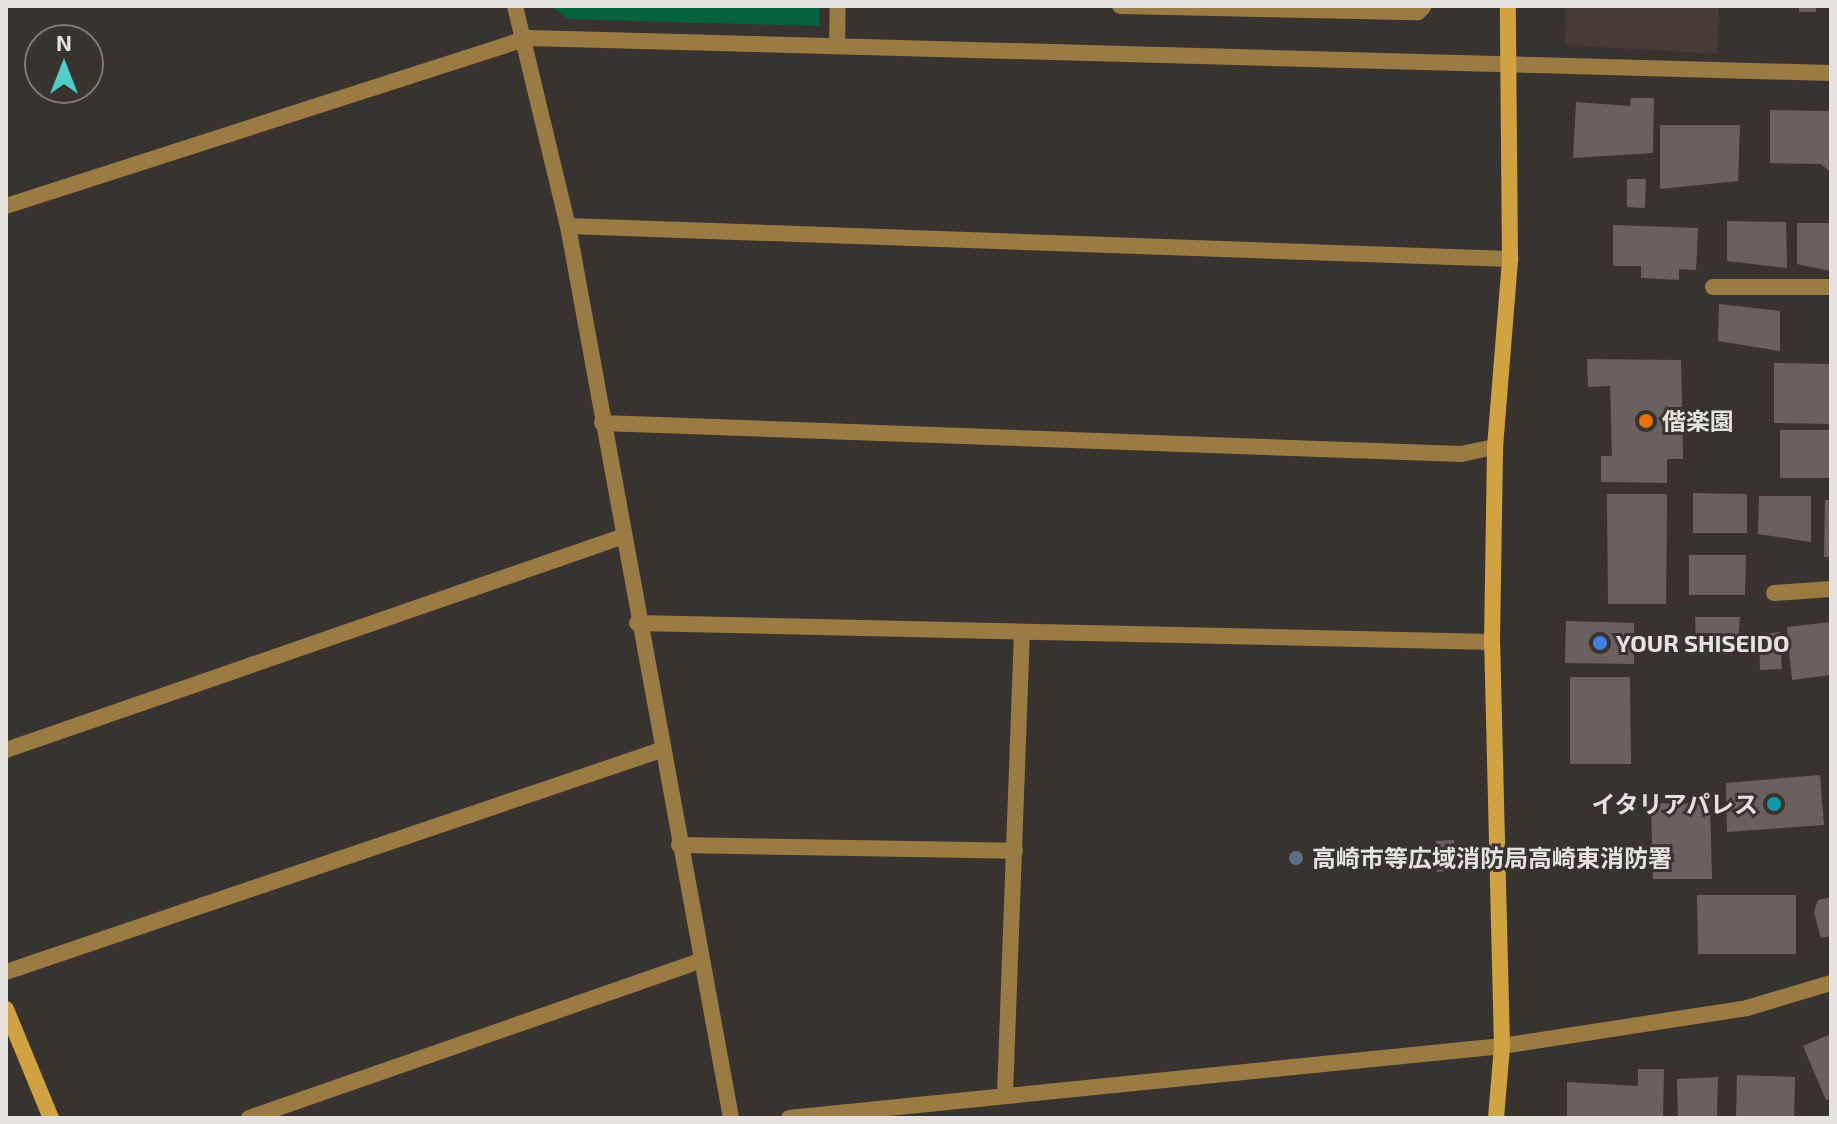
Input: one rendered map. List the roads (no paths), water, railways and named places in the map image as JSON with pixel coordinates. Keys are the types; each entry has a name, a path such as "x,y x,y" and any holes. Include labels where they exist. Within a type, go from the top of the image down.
{"street":[{"path":"515,6 528,38 568,226 621,537 731,1118"},
{"path":"837,45 838,6"},
{"path":"1120,6 1418,12 1424,6"},
{"path":"1496,1118 1502,1046 1492,642 1495,447 1510,259 1508,6"},
{"path":"6,206 528,38 1831,73"},
{"path":"568,226 1510,259"},
{"path":"1713,287 1831,287"},
{"path":"602,423 1461,454 1495,447"},
{"path":"6,750 621,537"},
{"path":"1774,593 1831,589"},
{"path":"637,623 1492,642"},
{"path":"1005,1095 1022,632"},
{"path":"6,972 661,750"},
{"path":"679,845 1015,851"},
{"path":"249,1118 701,961"},
{"path":"789,1118 1502,1046 1747,1008 1831,983"},
{"path":"6,1009 51,1118"}],"place":[{"name":"偕楽園","path":"1646,421"},
{"name":"YOUR SHISEIDO","path":"1600,643"},
{"name":"イタリアパレス","path":"1774,804"},
{"name":"高崎市等広域消防局高崎東消防署","path":"1296,858"}]}
